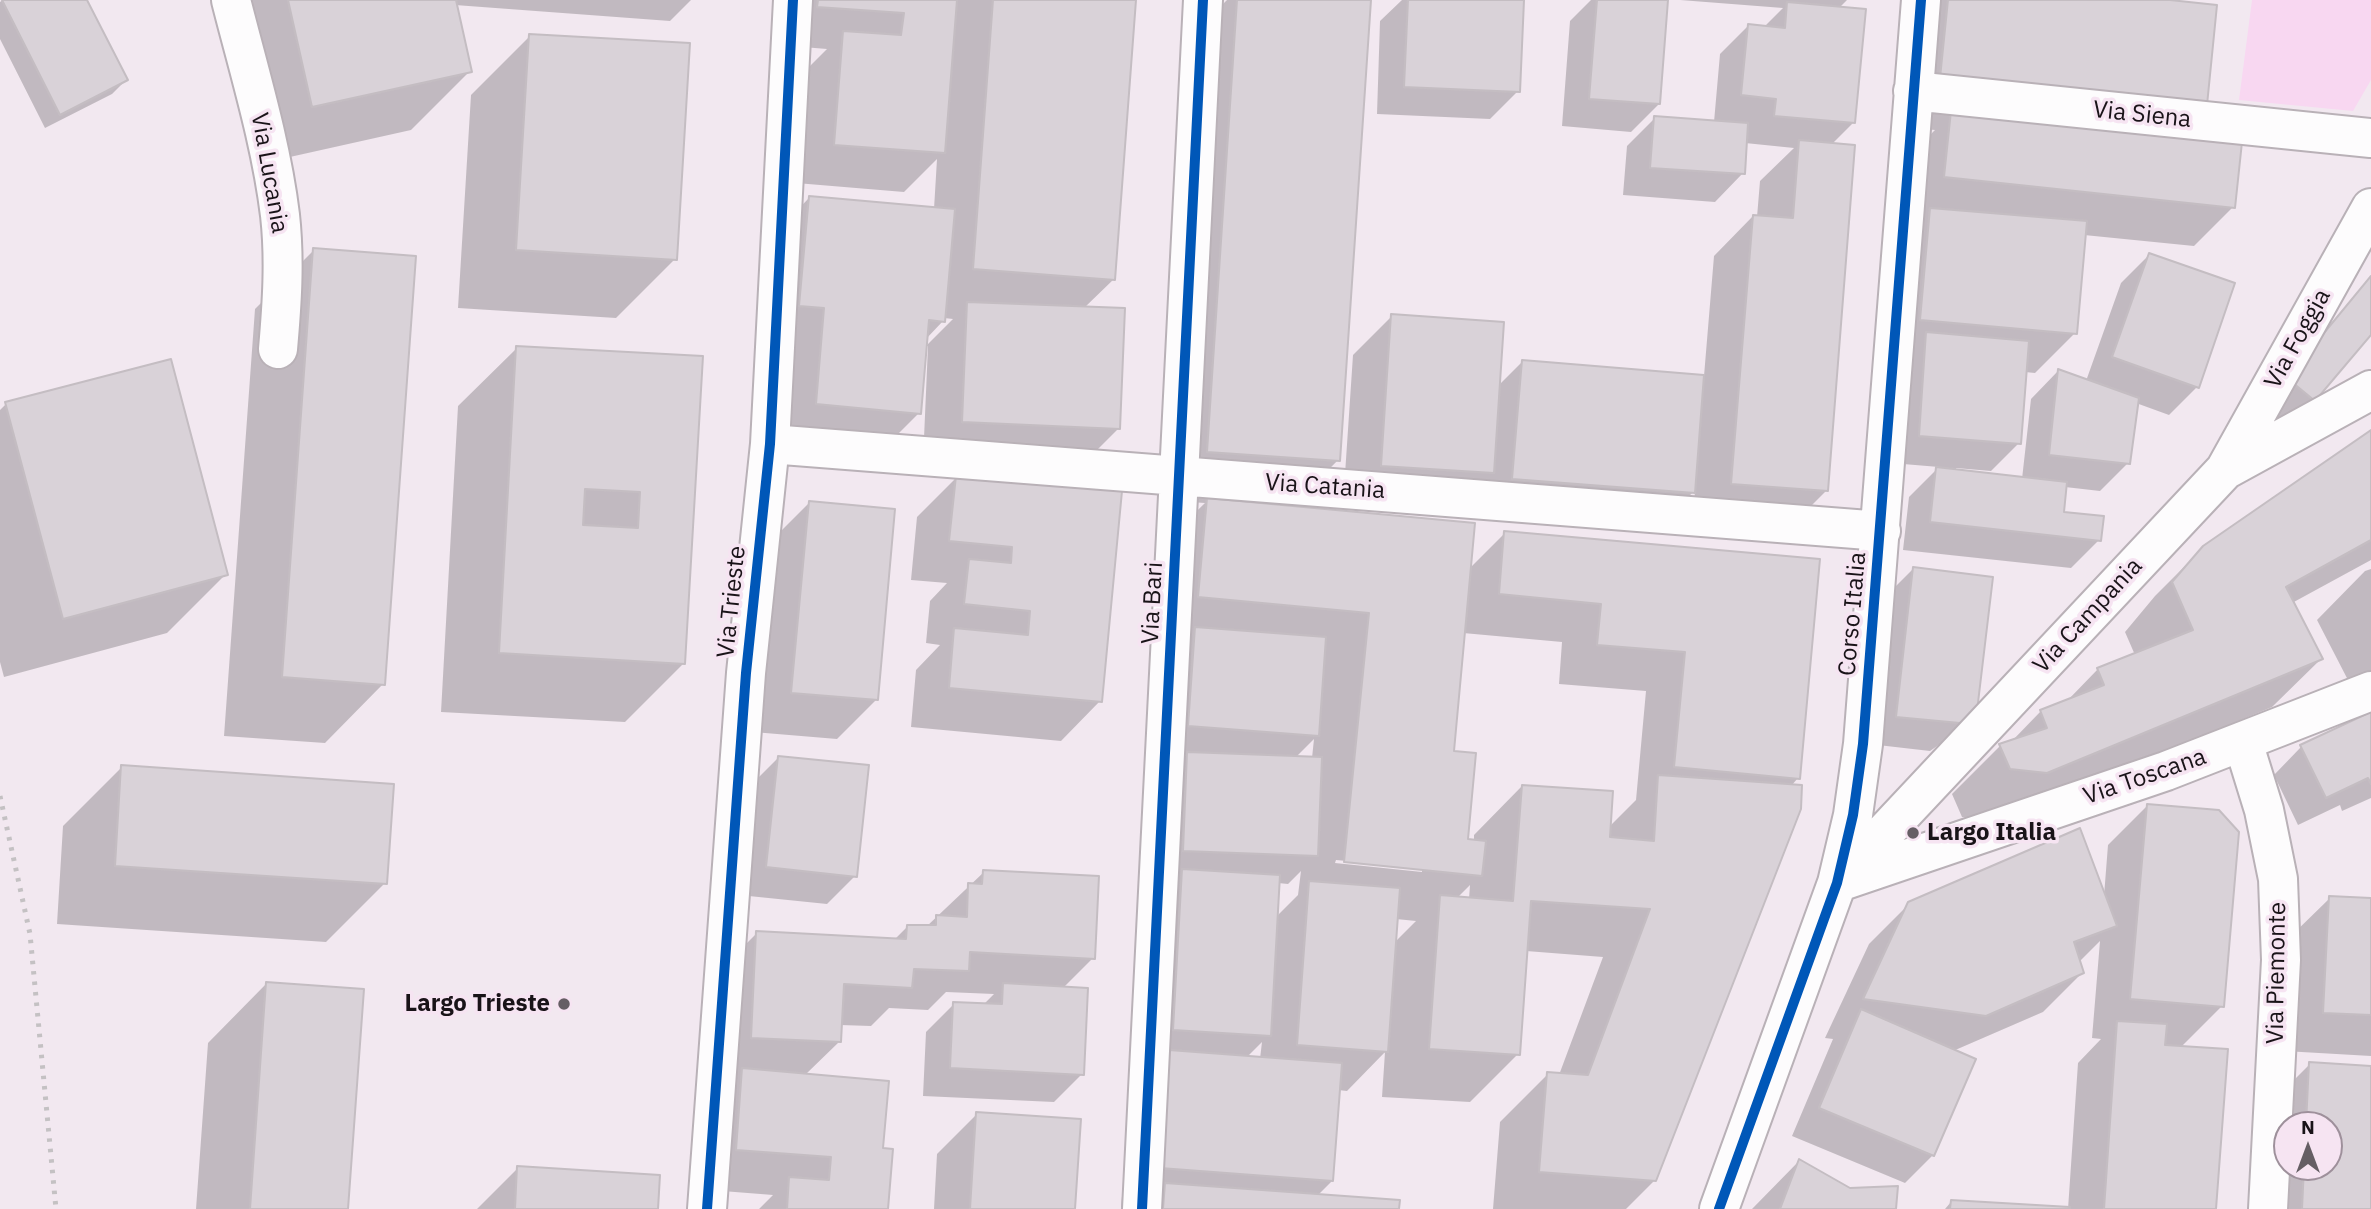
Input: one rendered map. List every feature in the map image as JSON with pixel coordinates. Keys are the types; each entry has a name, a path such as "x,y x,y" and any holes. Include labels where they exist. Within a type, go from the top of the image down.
{"street":[{"name":"Via Lucania","path":"231,0 267,144 280,216 283,288 278,349"},
{"name":"Via Trieste","path":"707,1209 746,673 770,444 793,0"},
{"name":"Via Bari","path":"1142,1209 1203,0"},
{"name":"Corso Italia","path":"1719,1209 1837,883 1853,815 1863,744 1881,531 1921,0"},
{"name":"Via Siena","path":"1913,91 2371,138"},
{"name":"Via Foggia","path":"2225,470 2371,208"},
{"name":"Via Campania","path":"1837,883 2225,470 2371,390"},
{"name":"Via Catania","path":"770,444 1881,531"},
{"name":"Via Toscana","path":"1837,883 2166,771 2371,691"},
{"name":"Via Piemonte","path":"2243,743 2264,810 2278,880 2281,960 2268,1209"}],"shaded area":[{"path":"2252,0 2371,0 2371,80 2353,111 2239,100"}],"building":[{"path":"2,0 87,0 128,80 60,115"},
{"path":"288,0 456,0 472,72 312,107"},
{"path":"818,0 957,0 945,153 834,145 843,31 901,35 904,13 817,7"},
{"path":"993,0 1136,0 1115,280 973,269"},
{"path":"1237,0 1371,0 1340,461 1207,452"},
{"path":"1408,0 1524,0 1520,92 1404,87"},
{"path":"1597,0 1668,0 1660,104 1589,99"},
{"path":"1948,0 2170,0 2217,5 2207,105 1940,78"},
{"path":"1787,2 1866,9 1855,123 1774,116 1776,99 1741,95 1748,24 1785,28"},
{"path":"529,34 690,43 677,260 516,250"},
{"path":"1951,111 2242,142 2235,208 1944,177"},
{"path":"1654,116 1748,123 1745,174 1650,168"},
{"path":"1799,140 1855,145 1828,491 1731,484 1753,215 1793,218"},
{"path":"809,196 955,209 945,322 929,320 921,414 816,404 824,308 799,306"},
{"path":"1930,208 2087,221 2077,334 1920,320"},
{"path":"313,248 416,256 385,685 282,677"},
{"path":"2149,253 2235,283 2199,388 2112,357"},
{"path":"2371,276 2371,335 2315,401 2287,378"},
{"path":"967,302 1125,308 1120,429 962,422"},
{"path":"1391,314 1504,322 1494,473 1381,466"},
{"path":"1926,332 2029,341 2021,444 1919,436"},
{"path":"516,346 703,356 685,664 499,653","holes":["585,489 640,492 638,528 583,525"]},
{"path":"171,359 228,575 63,619 5,402"},
{"path":"1522,360 1704,375 1695,493 1512,479"},
{"path":"2058,369 2139,398 2130,464 2049,455"},
{"path":"2371,430 2371,540 2286,587 2323,659 2047,773 2010,769 1999,744 2047,728 2040,710 2104,685 2097,668 2193,630 2172,582 2203,546"},
{"path":"1936,467 2067,482 2064,512 2104,516 2101,541 1930,522"},
{"path":"956,476 1122,491 1102,702 949,688 954,628 1028,635 1030,611 964,604 969,559 1011,563 1012,547 949,541"},
{"path":"1207,498 1475,523 1454,751 1476,753 1468,839 1486,841 1482,876 1344,862 1369,613 1198,597"},
{"path":"809,501 895,509 878,700 791,693"},
{"path":"1504,531 1820,559 1800,779 1674,767 1685,652 1597,645 1601,604 1499,594"},
{"path":"1913,567 1993,577 1977,711 1960,723 1896,717"},
{"path":"1195,627 1326,637 1319,736 1188,726"},
{"path":"2371,712 2371,784 2368,778 2326,798 2300,745"},
{"path":"1187,752 1322,757 1318,856 1183,851"},
{"path":"778,756 869,765 857,877 766,867"},
{"path":"121,765 394,784 387,884 115,866"},
{"path":"1658,775 1802,785 1801,809 1656,1181 1539,1172 1547,1072 1588,1075 1650,909 1531,901 1520,1055 1429,1049 1440,895 1513,901 1522,785 1613,791 1610,837 1654,841"},
{"path":"2147,804 2219,810 2239,832 2224,1007 2130,999"},
{"path":"2080,828 2117,926 2074,942 2084,973 1986,1016 1863,999 1908,902"},
{"path":"1182,869 1280,875 1271,1036 1173,1030"},
{"path":"983,870 1099,876 1095,959 970,952 969,971 914,969 912,988 844,984 841,1042 751,1038 756,931 906,939 907,925 936,925 936,915 967,917 968,883 982,884"},
{"path":"1309,881 1400,888 1388,1052 1297,1045"},
{"path":"2329,896 2371,898 2371,1015 2323,1013"},
{"path":"266,982 364,989 348,1209 250,1209"},
{"path":"1003,983 1088,988 1084,1075 950,1068 953,1002 1002,1004"},
{"path":"1861,1009 1976,1059 1934,1156 1819,1108"},
{"path":"2117,1021 2167,1024 2165,1045 2228,1049 2216,1209 2104,1209"},
{"path":"1169,1050 1342,1063 1333,1181 1160,1168"},
{"path":"2309,1062 2371,1066 2371,1209 2302,1209 2303,1181 2343,1181 2343,1111 2307,1111"},
{"path":"742,1068 889,1081 883,1148 893,1149 888,1209 787,1209 789,1177 829,1180 831,1157 736,1150"},
{"path":"976,1112 1081,1119 1075,1209 970,1209"},
{"path":"1799,1159 1850,1188 1898,1186 1896,1209 1780,1209"},
{"path":"517,1166 660,1175 658,1209 515,1209"},
{"path":"1165,1183 1400,1200 1399,1209 1163,1209"},
{"path":"1951,1200 2070,1207 2070,1209 1950,1209"}],"railway":[{"path":"0,796 30,934 56,1209"}],"cycle path":[{"path":"707,1209 746,673 770,444 793,0"},
{"path":"1142,1209 1203,0"},
{"path":"1719,1209 1837,883 1853,815 1863,744 1921,0"}],"place":[{"name":"Largo Italia","path":"1913,833"},
{"name":"Largo Trieste","path":"564,1004"}]}
